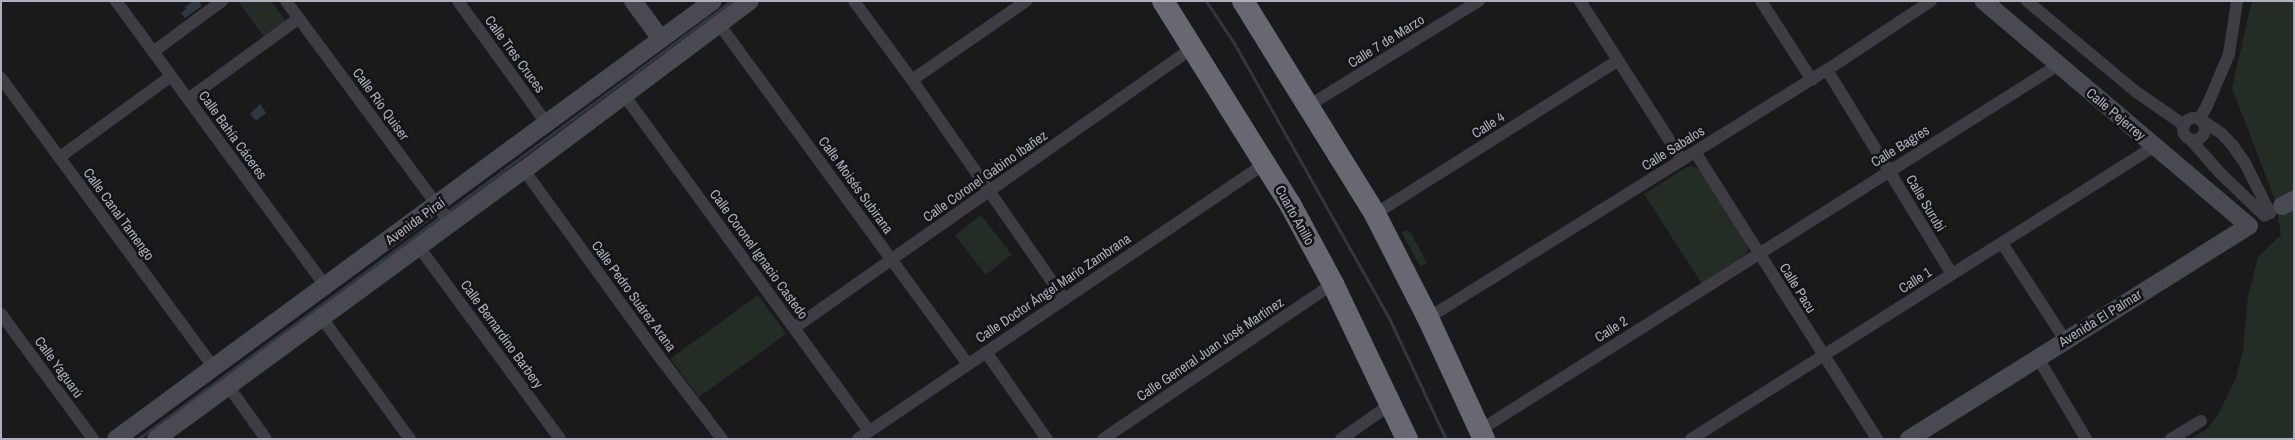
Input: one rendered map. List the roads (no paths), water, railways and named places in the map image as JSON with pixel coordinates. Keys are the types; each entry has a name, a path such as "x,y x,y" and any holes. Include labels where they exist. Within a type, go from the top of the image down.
{"highway":[{"name":"Cuarto Anillo","path":"1163,1 1265,163 1333,284 1407,439"},
{"path":"1248,3 1308,106 1375,214 1428,318 1482,434"}],"main road":[{"path":"633,1 675,56"},
{"name":"Avenida Piraí","path":"156,439 229,387 325,286 438,207 712,1"},
{"name":"Avenida Piraí","path":"116,439 213,367 275,337 322,318 750,1"},
{"name":"Calle Pejerrey","path":"1984,1 2249,226"},
{"name":"Avenida El Palmar","path":"1908,439 2249,226"}],"street":[{"name":"Calle Bahía Cáceres","path":"116,1 325,286"},
{"path":"154,52 222,1"},
{"name":"Calle Río Quiser","path":"286,1 450,223"},
{"name":"Calle Tres Cruces","path":"458,1 547,124"},
{"path":"854,1 912,80 1064,299"},
{"path":"912,80 1026,1"},
{"name":"Calle 7 de Marzo","path":"1308,106 1479,1"},
{"path":"1580,1 1682,160"},
{"path":"1760,1 1812,80"},
{"name":"Calle Sabalos","path":"1428,318 1812,80 1931,1"},
{"path":"2026,1 2135,91 2184,124"},
{"path":"2191,140 2199,140 2205,133 2201,120 2229,54 2237,1"},
{"path":"188,99 299,18"},
{"name":"Calle Moisés Subirana","path":"719,24 968,364"},
{"name":"Calle Coronel Gabino Ibañez","path":"794,328 1192,48"},
{"name":"Calle 4","path":"1375,214 1617,61"},
{"name":"Calle Bagres","path":"1758,253 2058,65"},
{"name":"Calle Surubi","path":"1827,70 1952,274"},
{"path":"60,157 171,76"},
{"name":"Calle Canal Tamengo","path":"1,78 213,367"},
{"name":"Calle Coronel Ignacio Castedo","path":"624,95 870,431"},
{"path":"2190,118 2201,120 2222,134 2234,146 2278,209 2220,173 2191,140 2185,136 2184,124 2190,118"},
{"name":"Calle 1","path":"1691,439 2155,146"},
{"name":"Calle Pacu","path":"1695,152 1877,439"},
{"name":"Calle Doctor Ángel Mario Zambrana","path":"858,439 1265,163"},
{"name":"Calle Pedro Suárez Arana","path":"524,170 655,351 722,439"},
{"name":"Avenida El Palmar","path":"2249,226 2278,209"},
{"path":"2002,242 2065,340"},
{"name":"Calle Bernardino Barbery","path":"419,247 560,439"},
{"name":"Calle 2","path":"1482,434 1758,253"},
{"name":"Calle General Juan José Martinez","path":"1103,439 1333,284"},
{"name":"Calle Yaguarú","path":"1,314 92,439"},
{"path":"322,318 410,439"},
{"path":"986,352 1047,439"},
{"path":"2038,358 2086,439"},
{"path":"229,387 266,439"},
{"path":"1341,439 1391,404"},
{"path":"2171,439 2201,422"}],"waterway":[{"path":"447,212 731,1"},
{"path":"1206,1 1234,43 1388,316 1446,439"},
{"path":"138,439 442,216"}]}
